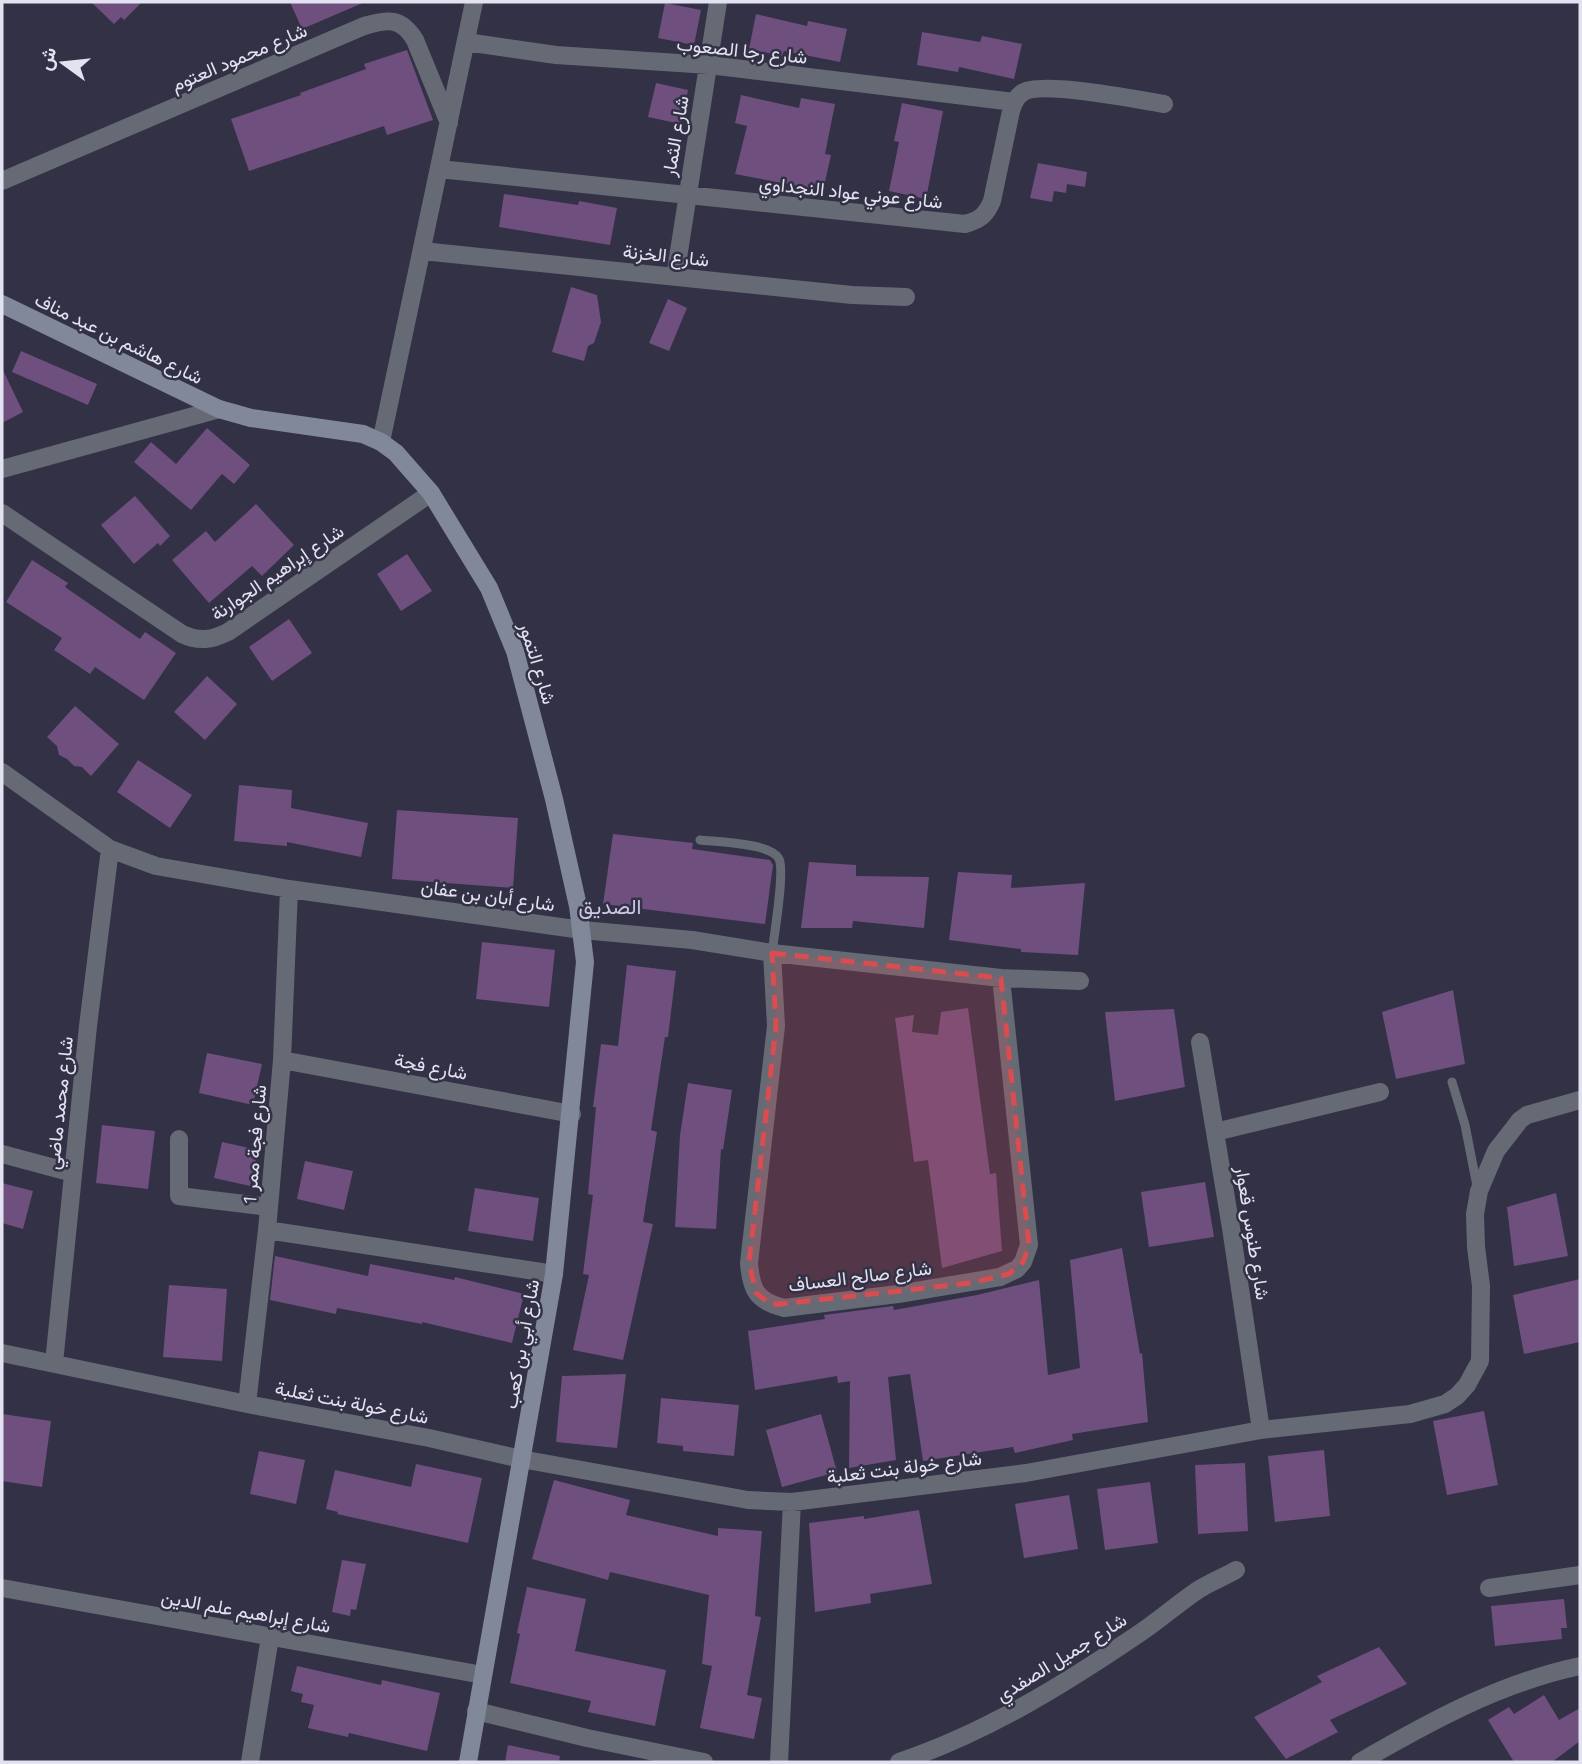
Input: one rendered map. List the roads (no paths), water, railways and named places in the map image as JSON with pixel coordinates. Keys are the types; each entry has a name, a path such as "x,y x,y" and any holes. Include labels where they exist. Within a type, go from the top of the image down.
{"street":[{"path":"2,469 219,409 251,418 346,430 381,442 474,2"},
{"name":"شارع الثمار","path":"675,277 718,2"},
{"name":"شارع محمود العتوم","path":"2,181 380,21 392,21 408,28 449,123"},
{"name":"شارع رجا الصعوب","path":"466,42 556,55 709,65 1014,102"},
{"path":"1014,102 1022,93 1045,87 1164,104"},
{"name":"شارع عوني عواد النجداوي","path":"439,169 949,224 978,221 987,213 992,201 1014,102"},
{"name":"شارع الخزنة","path":"422,251 852,295 906,298"},
{"name":"شارع هاشم بن عبد مناف","path":"2,304 219,409"},
{"name":"شارع التمور","path":"381,442 396,453 431,493 489,587 515,651 554,799 582,929"},
{"name":"شارع إبراهيم الجوارنة","path":"2,513 182,634 192,639 204,640 218,638 228,632 431,493"},
{"name":"شارع أبان بن عفان","path":"2,772 110,849 156,866 289,889 582,929 692,940 772,953 1001,978 1080,981"},
{"name":"شارع محمد ماضي","path":"54,1363 110,849"},
{"name":"شارع فجة ممر 1","path":"247,1404 267,1230 282,1060 289,889"},
{"name":"شارع أبي بن كعب","path":"468,1762 554,1274 585,962 582,929"},
{"name":"شارع صالح العساف","path":"772,953 776,1026 749,1263 750,1281 756,1293 772,1305 784,1308 971,1283 1009,1274 1023,1262 1029,1245 1001,978"},
{"name":"شارع طنوس قعوار","path":"1199,1042 1261,1430"},
{"name":"شارع فجة","path":"282,1060 572,1114"},
{"path":"1215,1132 1380,1092"},
{"name":"شارع خولة بنت ثعلبة","path":"2,1353 247,1404 429,1438 521,1460 715,1495 792,1502 1026,1473 1261,1430 1410,1414 1445,1404 1457,1396 1467,1385 1480,1362 1481,1286 1475,1214 1479,1191 1496,1151 1520,1120 1544,1109 1580,1100"},
{"path":"179,1139 179,1196 269,1207"},
{"path":"2,1154 73,1173"},
{"path":"267,1230 554,1274"},
{"path":"779,1762 792,1502"},
{"name":"شارع جميل الصفدي","path":"898,1762 931,1751 1017,1710 1106,1656 1200,1589 1236,1570"},
{"path":"1489,1588 1580,1575"},
{"name":"شارع إبراهيم علم الدين","path":"2,1588 483,1675"},
{"path":"250,1762 270,1637"},
{"path":"1360,1762 1479,1698 1532,1678 1580,1666"},
{"path":"476,1711 587,1738 704,1762"}],"lane":[{"path":"700,840 762,848 775,854 780,860 772,953"},
{"path":"1452,1082 1465,1125 1479,1191"}],"district":[{"name":"الصديق","path":"610,907"}]}
